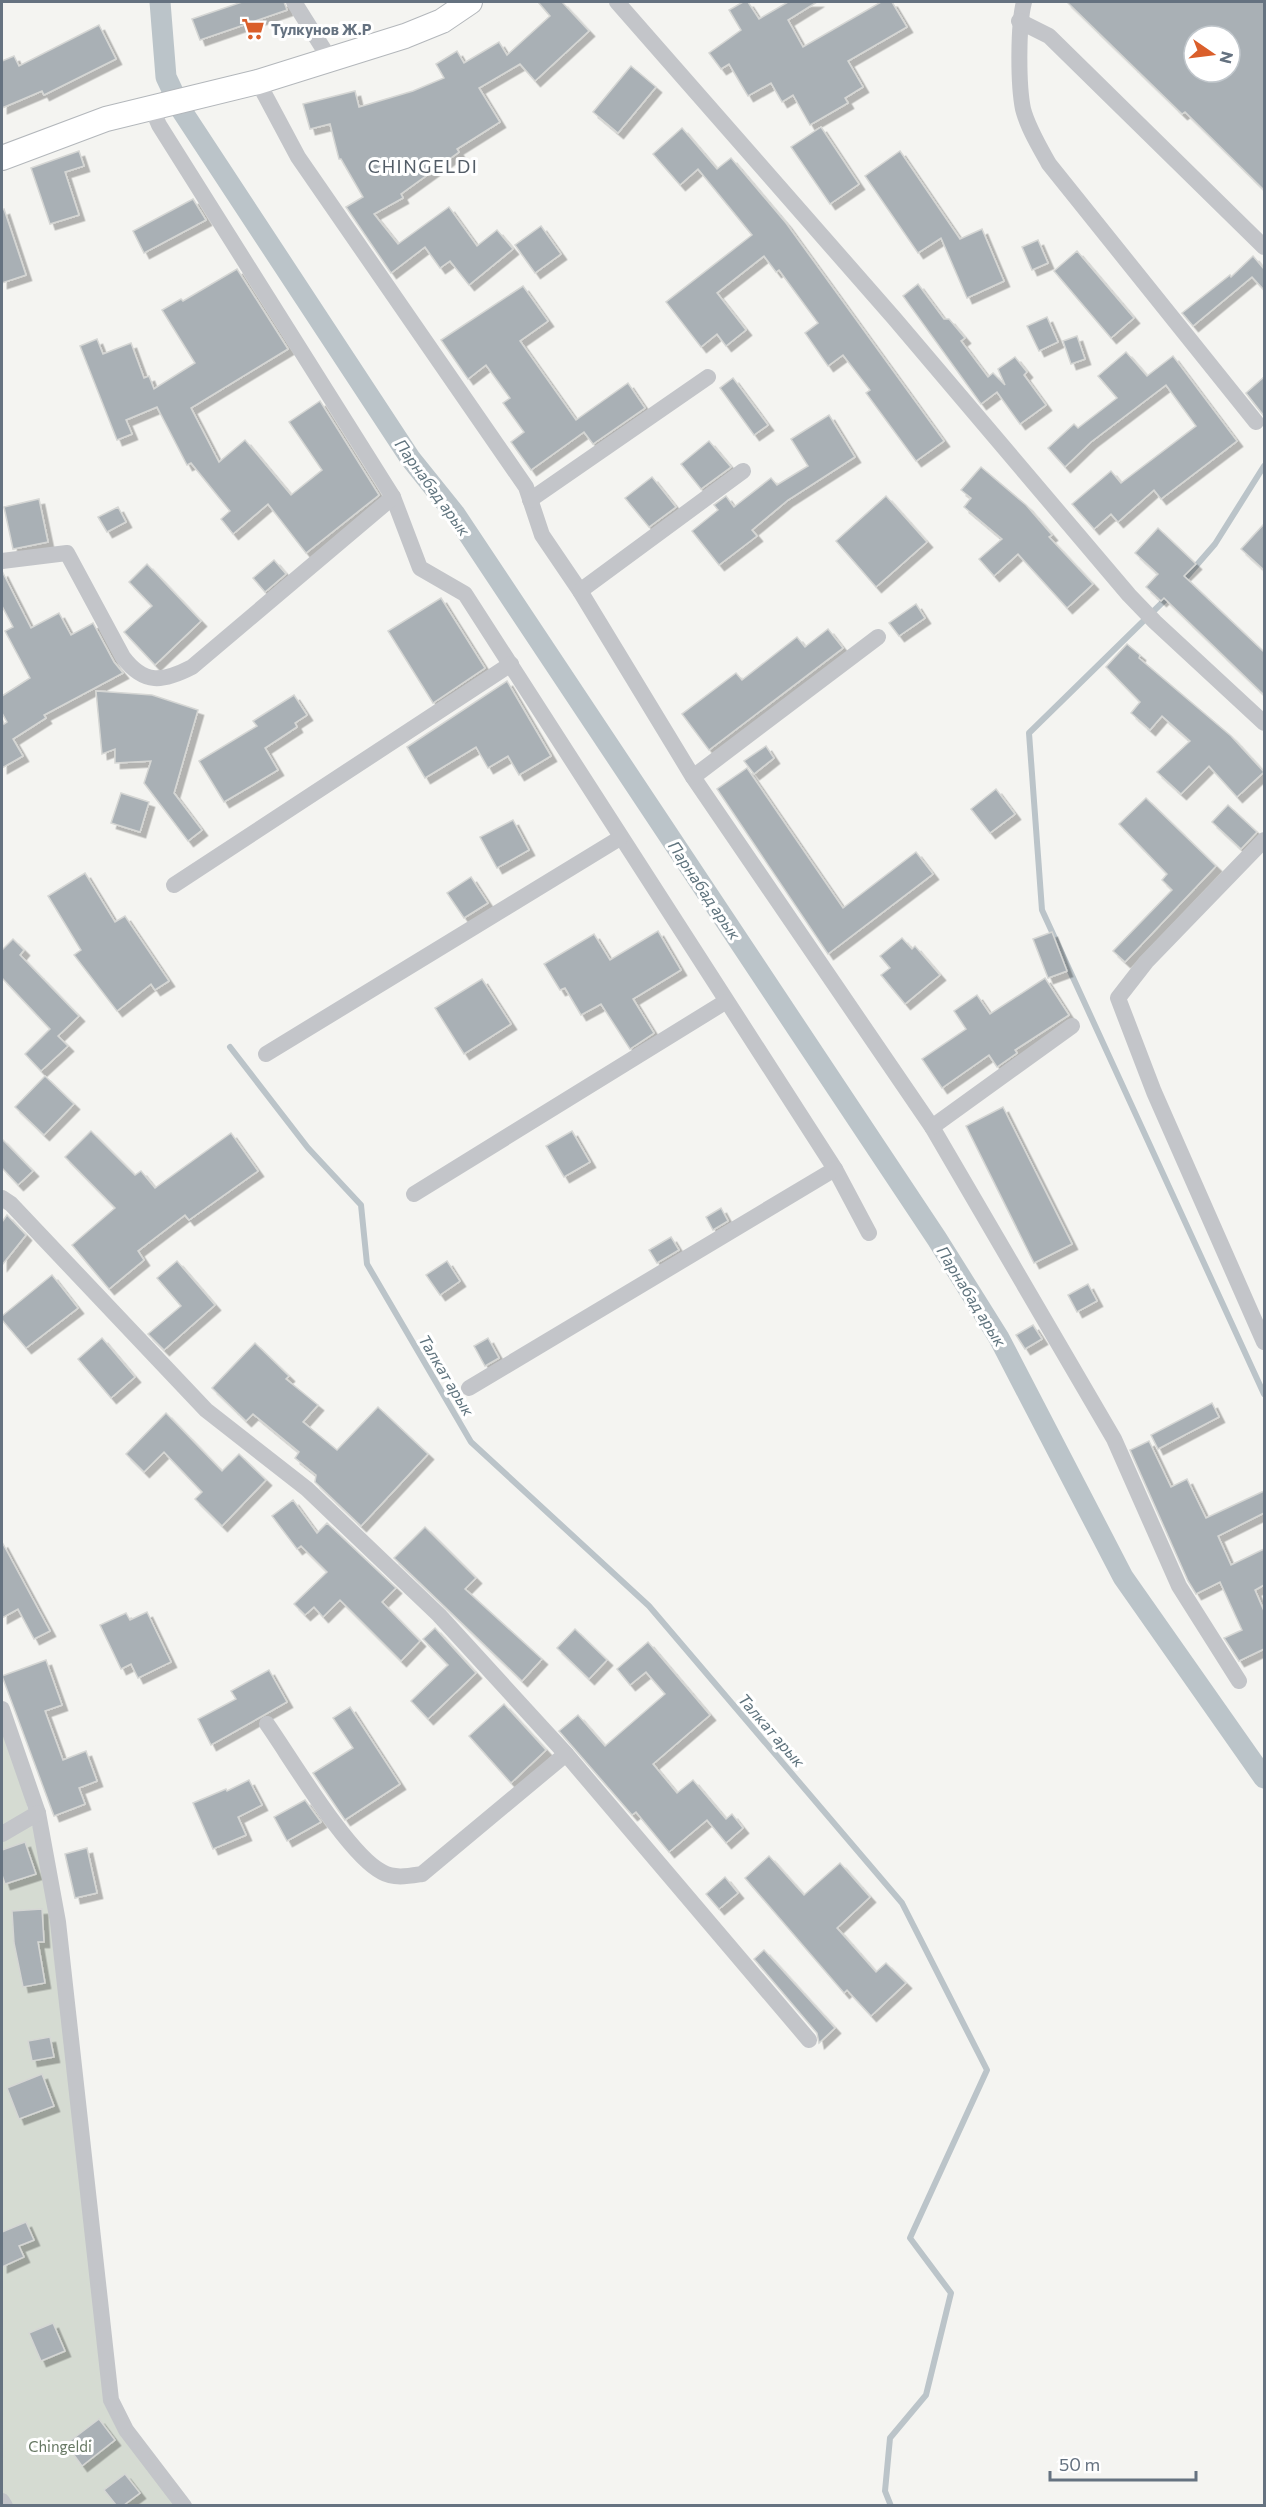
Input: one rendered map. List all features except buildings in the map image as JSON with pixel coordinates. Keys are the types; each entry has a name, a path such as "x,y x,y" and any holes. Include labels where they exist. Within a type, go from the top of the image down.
{"main road":[{"path":"2,158 106,119 151,106 258,82 332,61 442,21 470,2"}],"street":[{"path":"294,2 332,61"},
{"path":"617,2 894,318 1129,595 1264,723"},
{"path":"1024,2 1019,21 1023,108 1031,131 1049,164 1256,422"},
{"path":"1019,21 1049,36 1264,247"},
{"path":"258,82 298,157 526,487 542,535 580,591 693,777 932,1127 1114,1439 1179,1586 1239,1681"},
{"path":"151,106 159,125 393,497 420,568 465,594 725,1002 835,1169 869,1233"},
{"path":"530,501 708,377"},
{"path":"580,591 743,471"},
{"path":"2,561 67,553 123,657 134,671 158,679 170,679 192,667 393,497"},
{"path":"693,777 878,637"},
{"path":"174,885 511,664"},
{"path":"266,1054 620,838"},
{"path":"1264,840 1146,962 1118,998 1154,1092 1264,1342"},
{"path":"414,1194 725,1002"},
{"path":"932,1127 1072,1026"},
{"path":"469,1388 835,1169"},
{"path":"2,1198 11,1204 206,1410 307,1489 439,1615 566,1754 810,2040"},
{"path":"2,1709 38,1813 58,1922 111,2400 126,2430 184,2505"},
{"path":"267,1724 350,1844 381,1872 401,1877 422,1874 566,1754"},
{"path":"2,1834 38,1813"},
{"path":"2,2501 5,2505"}],"green space":[{"name":"Chingeldi","path":"2,1729 17,1767 58,1922 110,2415 178,2505 2,2505"}],"waterway":[{"name":"Парнабад арык","path":"160,2 166,77 182,111 410,458 455,514 937,1239 999,1338 1123,1577 1264,1778"},
{"path":"1182,582 1215,544 1264,466"},
{"path":"1171,594 1029,733 1042,910 1264,1394"},
{"name":"Талкат арык","path":"230,1047 308,1148 361,1205 367,1264 471,1442 649,1606 902,1903 987,2070 910,2238 951,2293 926,2395 890,2438 885,2491 891,2506"}],"place":[{"name":"Тулкунов Ж.Р","path":"253,29"}],"district":[{"name":"CHINGELDI","path":"423,166"}]}
